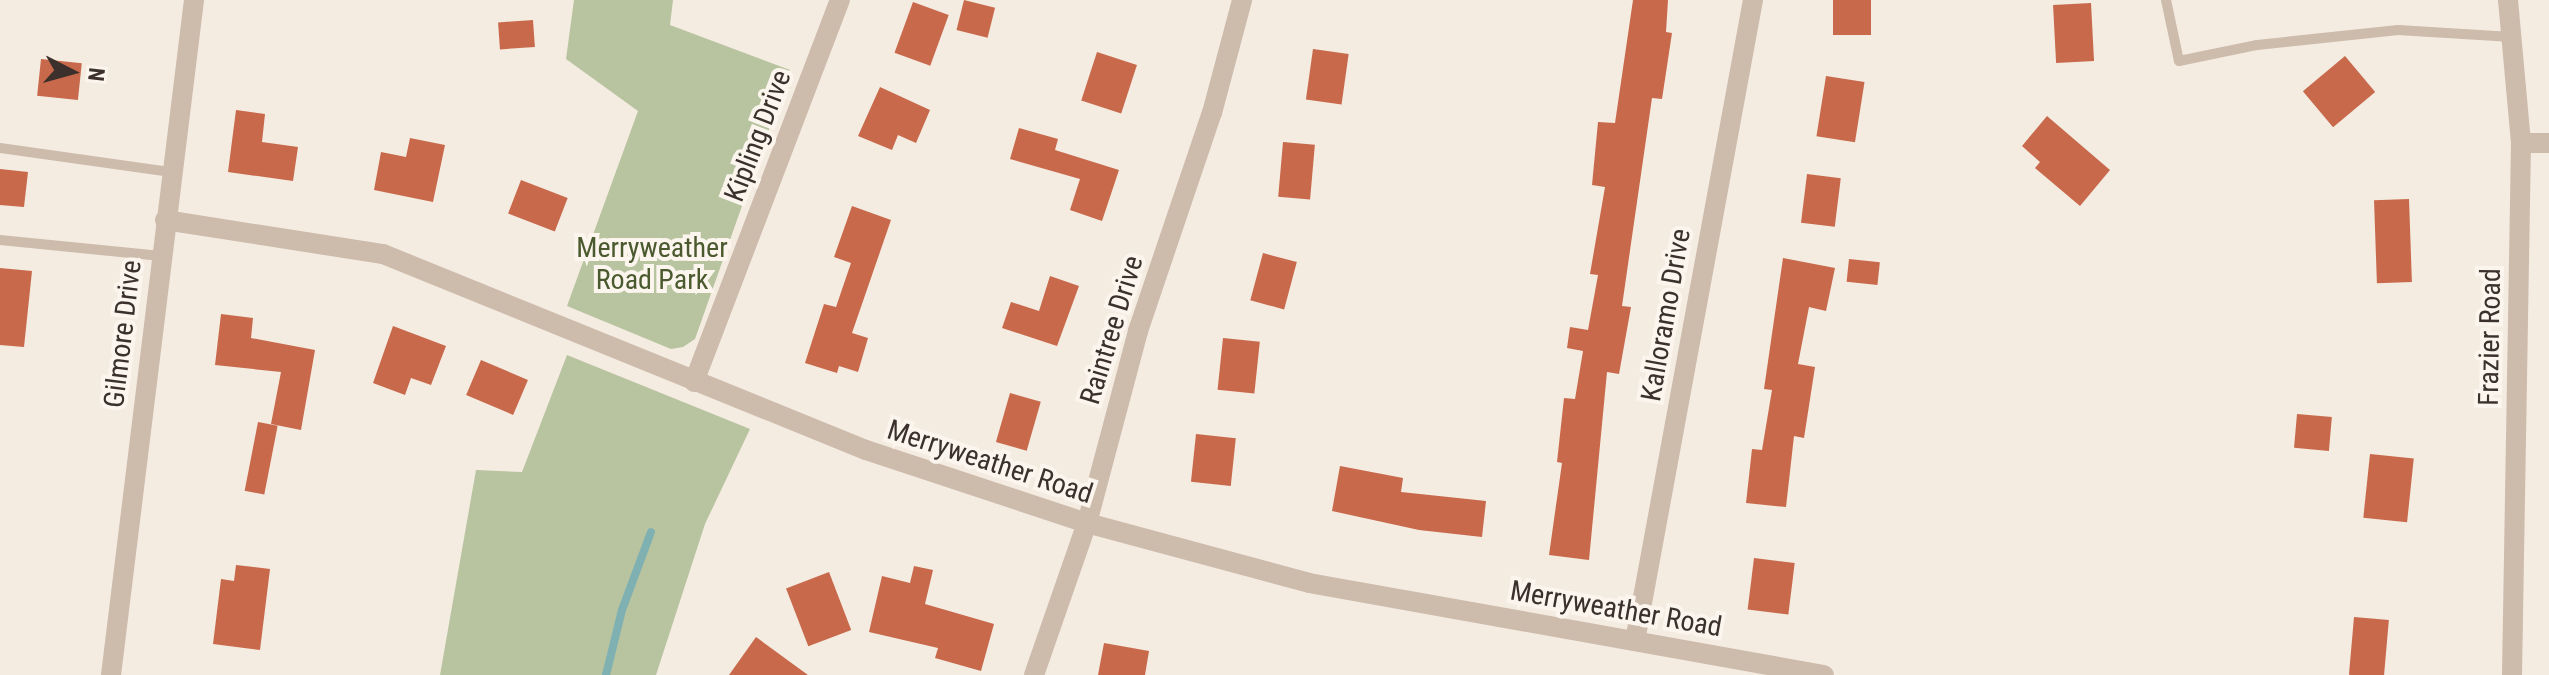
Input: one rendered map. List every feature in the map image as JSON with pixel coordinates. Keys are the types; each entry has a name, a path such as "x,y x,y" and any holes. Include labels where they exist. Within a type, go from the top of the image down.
{"street":[{"name":"Gilmore Drive","path":"111,675 194,0"},
{"name":"Kipling Drive","path":"694,382 840,0"},
{"name":"Raintree Drive","path":"1034,675 1087,523 1138,331 1212,113 1242,0"},
{"name":"Kalloramo Drive","path":"1635,641 1753,0"},
{"name":"Frazier Road","path":"2508,0 2521,143 2512,675"},
{"path":"2521,143 2549,143"},
{"name":"Merryweather Road","path":"165,220 383,254 694,382 974,489 1087,523 1309,583 1824,675"}],"lane":[{"path":"2166,0 2179,61 2257,45 2370,32 2512,37"},
{"path":"0,148 171,172"},
{"path":"0,240 161,256"}],"green space":[{"name":"Merryweather Road Park","path":"574,0 673,0 670,25 790,70 695,339 683,347 671,349 567,306 638,111 566,59"},
{"path":"567,355 750,429 705,524 656,675 440,675 476,470 522,472"}],"building":[{"path":"964,0 995,8 988,38 957,30"},
{"path":"1633,0 1668,0 1666,32 1672,33 1662,99 1652,98 1622,306 1631,307 1619,374 1607,372 1589,560 1549,555 1562,463 1557,462 1564,398 1575,399 1583,351 1567,348 1570,327 1588,330 1598,275 1590,274 1605,187 1592,185 1598,122 1615,123"},
{"path":"1833,0 1871,0 1871,35 1833,35"},
{"path":"913,2 949,15 930,66 895,53"},
{"path":"2091,3 2094,61 2056,63 2053,5"},
{"path":"533,20 535,47 500,49 498,22"},
{"path":"1313,49 1349,54 1342,105 1306,100"},
{"path":"1097,52 1137,65 1121,113 1081,101"},
{"path":"2345,56 2375,92 2333,127 2303,91"},
{"path":"41,59 82,63 78,100 37,96"},
{"path":"1826,76 1865,82 1855,142 1816,136"},
{"path":"880,87 930,110 916,143 898,135 892,150 858,136"},
{"path":"236,110 265,114 262,142 298,147 293,181 228,172"},
{"path":"2047,116 2110,170 2080,206 2035,168 2040,162 2022,146"},
{"path":"1019,128 1058,139 1055,150 1119,170 1102,221 1070,210 1080,179 1010,159"},
{"path":"410,138 445,145 433,202 374,190 381,152 406,157"},
{"path":"1283,142 1315,145 1310,200 1278,197"},
{"path":"0,169 28,172 24,207 0,205"},
{"path":"1807,174 1841,178 1835,227 1801,223"},
{"path":"521,180 568,198 555,232 508,214"},
{"path":"2409,199 2412,282 2377,283 2374,200"},
{"path":"852,206 891,220 852,333 868,338 858,372 839,366 837,373 805,363 824,304 836,307 851,263 834,257"},
{"path":"1263,253 1297,262 1284,309 1250,300"},
{"path":"1783,258 1835,268 1826,311 1809,307 1798,364 1815,367 1804,438 1794,436 1786,507 1746,503 1752,449 1762,450 1772,390 1764,389"},
{"path":"1849,259 1880,262 1877,285 1847,282"},
{"path":"0,268 32,271 24,347 0,345"},
{"path":"1050,276 1079,286 1057,346 1002,328 1011,302 1039,311"},
{"path":"221,314 253,318 251,338 315,350 301,430 271,424 281,372 215,365"},
{"path":"393,326 446,346 431,385 411,378 405,395 373,383"},
{"path":"1223,338 1260,342 1254,394 1218,390"},
{"path":"481,360 528,380 513,415 466,395"},
{"path":"1010,393 1041,402 1027,451 996,442"},
{"path":"2297,414 2332,417 2329,451 2294,448"},
{"path":"258,422 278,426 264,495 245,491"},
{"path":"1196,434 1236,438 1231,486 1191,482"},
{"path":"2370,454 2414,459 2407,522 2363,518"},
{"path":"1340,466 1403,478 1401,492 1486,501 1482,537 1419,530 1332,511"},
{"path":"1754,558 1795,563 1788,615 1748,610"},
{"path":"236,565 270,569 260,650 213,644 221,579 234,581"},
{"path":"914,566 933,570 925,604 994,624 981,671 935,658 938,648 869,632 882,576 910,583"},
{"path":"829,572 851,630 808,646 786,588"},
{"path":"2354,617 2389,620 2384,675 2349,675"},
{"path":"756,637 808,675 729,675"},
{"path":"1104,643 1149,651 1145,675 1098,675"}],"waterway":[{"path":"606,675 622,610 651,532"}]}
